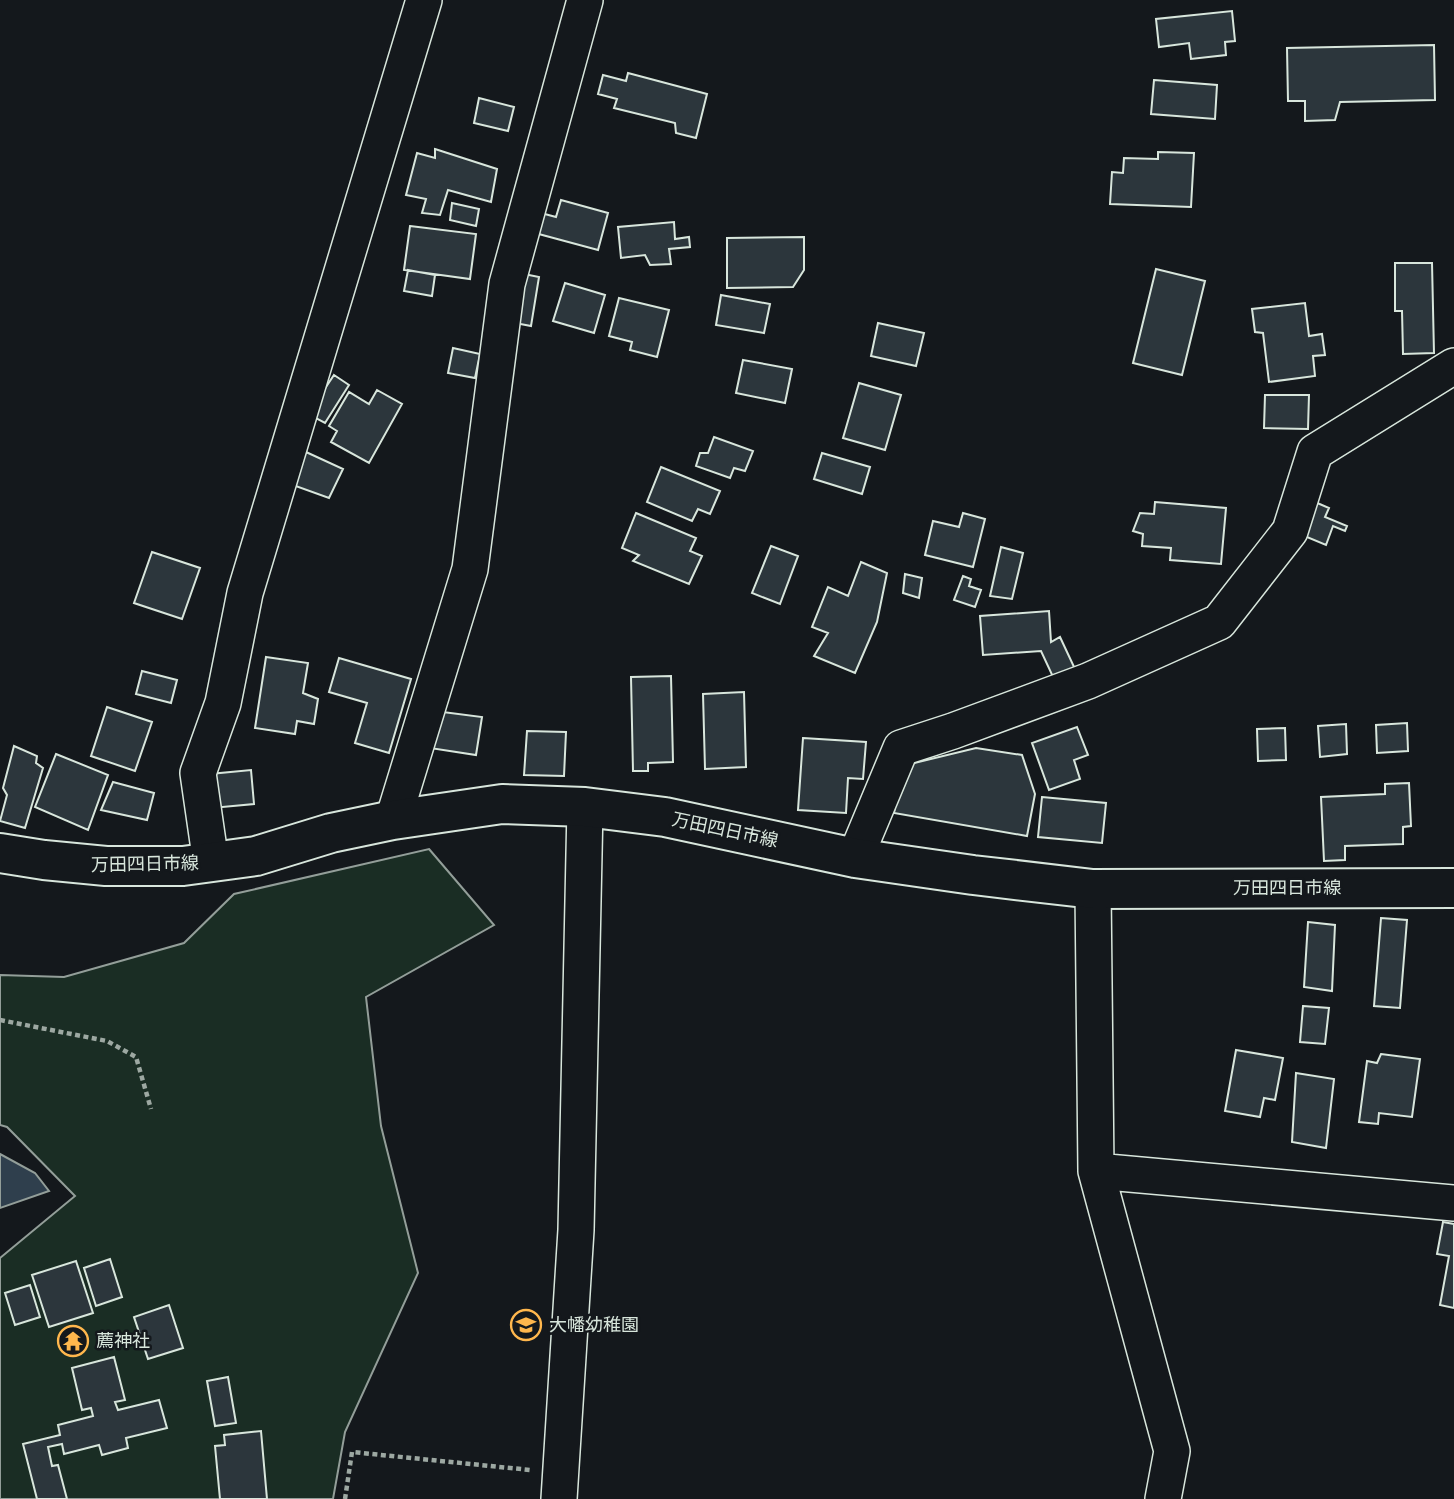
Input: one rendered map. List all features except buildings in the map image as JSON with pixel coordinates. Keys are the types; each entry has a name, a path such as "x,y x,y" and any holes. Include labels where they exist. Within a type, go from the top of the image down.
{"main road":[{"name":"万田四日市線","path":"0,853 106,866 183,866 256,856 331,833 393,820 502,804 585,807 664,817 855,858 973,876 1093,889 1454,888"}],"street":[{"path":"211,863 198,773 223,703 245,593 424,0"},
{"path":"393,820 470,569 507,284 585,0"},
{"path":"855,858 901,748 1088,681 1219,622 1290,531 1315,452 1454,366"},
{"path":"560,1486 576,1230 585,807"},
{"path":"1093,889 1096,1171 1172,1451 1163,1499"},
{"path":"1096,1171 1454,1203"}],"path":[{"path":"0,1020 107,1041 136,1057 151,1109"},
{"path":"345,1499 352,1452 560,1486"}],"green space":[{"path":"429,849 494,925 366,997 381,1126 418,1273 345,1432 333,1499 0,1499 0,1258 75,1196 7,1127 0,1125 0,975 64,977 184,943 234,894"}],"water":[{"path":"0,1154 35,1173 49,1191 0,1208"}],"place":[{"name":"大幡幼稚園","path":"526,1325"},
{"name":"薦神社","path":"73,1341"}]}
